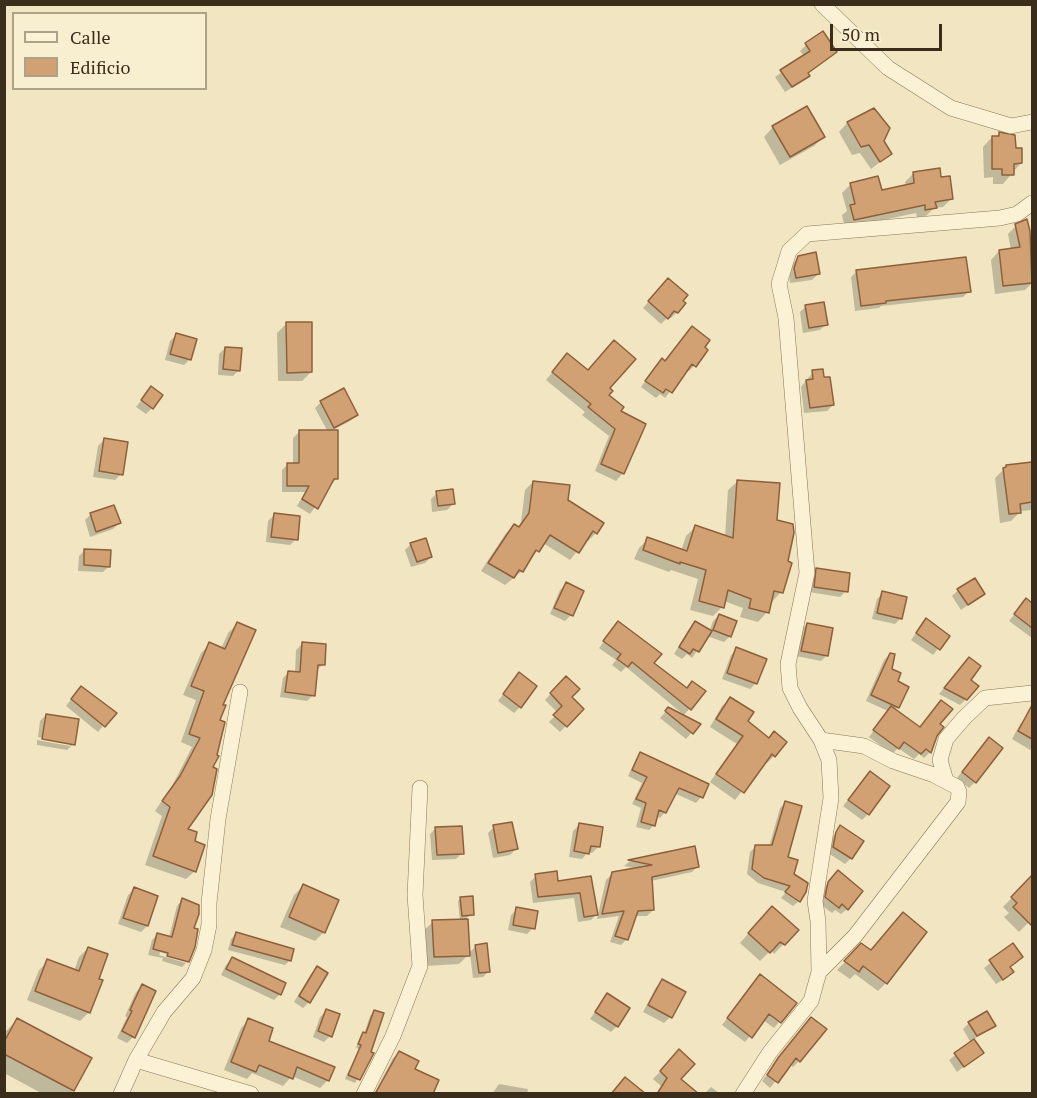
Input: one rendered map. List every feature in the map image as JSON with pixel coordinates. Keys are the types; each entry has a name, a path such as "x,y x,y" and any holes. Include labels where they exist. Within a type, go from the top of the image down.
{"street":[{"path":"822,4 888,68 951,108 1011,126 1032,122"},
{"path":"743,1094 770,1052 811,1001 819,972 818,921 815,901 831,798 829,760 821,740 790,688 788,664 807,573 786,318 779,284 789,251 807,234 1000,218 1017,214 1032,203"},
{"path":"121,1094 136,1060 164,1012 193,978 204,950 209,925 209,903 218,819 240,692"},
{"path":"946,781 940,760 946,739 963,718 985,699 1032,693"},
{"path":"819,972 855,936 958,802 959,792 957,787 946,781 920,769 892,761 864,746 821,740"},
{"path":"364,1094 393,1036 420,966 415,895 420,788"},
{"path":"136,1060 252,1094"}],"building":[{"path":"823,31 837,52 808,73 810,76 792,87 780,70 810,51 805,43"},
{"path":"807,106 825,137 790,157 772,126"},
{"path":"874,108 890,128 884,141 892,154 880,162 869,145 861,147 847,122"},
{"path":"999,132 1015,135 1016,148 1022,148 1022,163 1014,164 1014,175 1002,175 1002,169 992,169 992,136 999,136"},
{"path":"940,168 941,177 950,176 953,199 935,202 937,208 925,210 925,205 854,220 850,205 855,204 850,183 878,176 882,190 914,183 913,172"},
{"path":"1027,219 1030,231 1032,283 1003,286 999,250 1020,247 1015,224"},
{"path":"816,252 820,274 796,278 794,268 798,256"},
{"path":"966,257 971,292 886,301 886,303 861,306 856,270"},
{"path":"668,278 688,295 683,301 686,303 678,313 674,311 668,319 648,301"},
{"path":"824,302 828,325 809,328 805,305"},
{"path":"286,322 312,322 312,372 287,373"},
{"path":"692,326 710,340 705,347 708,350 696,367 692,364 672,393 666,389 663,393 645,381 662,358 665,361"},
{"path":"176,333 197,339 191,360 170,354"},
{"path":"614,340 636,359 610,388 613,391 609,395 624,407 621,411 646,424 624,474 601,464 615,429 588,407 591,404 552,372 567,353 588,370"},
{"path":"225,347 242,348 240,371 223,369"},
{"path":"823,369 824,377 830,377 834,405 810,408 806,380 813,379 812,370"},
{"path":"151,386 163,395 153,409 141,400"},
{"path":"344,388 358,415 334,428 320,401"},
{"path":"299,430 338,430 338,479 334,479 318,509 302,499 309,486 287,486 287,463 299,463"},
{"path":"104,438 128,442 123,475 99,471"},
{"path":"1032,462 1032,502 1020,504 1021,513 1009,514 1003,468 1006,465"},
{"path":"737,480 780,483 777,520 793,524 794,533 788,561 792,563 783,593 774,591 769,613 749,608 751,599 728,590 724,608 699,601 706,570 680,562 680,564 643,550 647,537 687,551 695,525 733,538"},
{"path":"533,481 570,485 568,500 604,523 597,534 593,531 579,553 550,535 539,552 536,550 523,572 519,570 514,578 488,563 514,524 519,527 529,513"},
{"path":"453,489 455,504 438,506 436,491"},
{"path":"114,505 121,523 96,532 90,513"},
{"path":"274,513 300,516 298,540 271,537"},
{"path":"426,538 432,557 417,562 410,543"},
{"path":"84,549 111,550 110,567 84,565"},
{"path":"816,568 850,573 848,592 814,587"},
{"path":"975,578 985,594 968,605 957,589"},
{"path":"566,582 584,591 573,616 554,608"},
{"path":"882,591 907,597 902,619 877,613"},
{"path":"1026,598 1032,603 1032,628 1014,614"},
{"path":"719,614 737,621 731,637 713,630"},
{"path":"926,618 950,636 940,650 916,633"},
{"path":"618,621 662,654 654,663 687,688 692,681 706,691 691,710 632,662 628,667 617,659 621,654 603,641"},
{"path":"695,621 712,631 699,652 693,649 690,654 679,647"},
{"path":"237,622 256,630 223,705 226,705 220,720 225,722 217,755 219,756 213,767 217,769 212,795 188,829 197,832 195,841 205,845 196,872 153,856 170,807 162,801 180,776 200,738 189,734 204,691 191,686 209,642 225,649"},
{"path":"807,623 833,628 828,656 801,651"},
{"path":"302,642 326,644 325,665 318,665 315,696 285,692 288,671 300,672"},
{"path":"736,647 767,659 757,684 727,673"},
{"path":"890,653 895,654 892,669 901,673 898,681 909,687 899,708 871,695"},
{"path":"969,657 981,666 971,680 979,686 967,700 944,688"},
{"path":"519,672 537,686 521,708 503,694"},
{"path":"566,676 580,689 572,697 584,709 567,727 553,715 562,706 550,693"},
{"path":"81,686 117,713 105,727 71,699"},
{"path":"730,697 754,712 748,721 769,738 774,731 787,742 775,757 772,754 744,793 716,774 743,736 716,719"},
{"path":"941,700 953,709 940,724 944,727 937,736 931,753 926,749 921,754 904,742 899,749 873,730 891,706 920,727"},
{"path":"1032,705 1032,739 1018,731"},
{"path":"668,707 701,724 693,734 665,711"},
{"path":"46,714 79,719 75,745 42,739"},
{"path":"989,737 1003,748 976,783 962,772"},
{"path":"640,752 709,784 703,798 679,788 666,813 659,810 655,826 641,822 646,803 636,799 647,777 632,770"},
{"path":"870,771 890,786 869,815 848,800"},
{"path":"785,801 802,806 788,857 798,860 794,874 808,883 800,902 785,892 790,886 764,878 752,869 755,845 772,845"},
{"path":"512,822 518,849 498,853 493,825"},
{"path":"579,823 603,827 600,847 591,846 589,854 574,851"},
{"path":"840,825 864,841 852,859 833,847"},
{"path":"462,826 464,854 437,855 435,827"},
{"path":"695,846 699,867 652,877 654,910 638,911 628,940 615,936 624,911 602,914 612,872 652,865 628,860"},
{"path":"838,870 863,891 848,910 842,904 839,908 825,897 828,882"},
{"path":"557,871 558,881 591,876 598,915 584,917 580,893 538,897 535,874"},
{"path":"1032,875 1032,926 1013,907 1017,903 1011,897"},
{"path":"303,884 339,900 325,933 289,917"},
{"path":"134,887 158,896 148,926 123,918"},
{"path":"473,896 474,915 462,916 460,897"},
{"path":"182,898 199,905 199,914 194,928 198,929 195,947 189,962 167,956 168,953 153,949 157,933 172,937"},
{"path":"772,906 799,930 785,945 780,942 770,953 748,933"},
{"path":"516,907 538,911 535,929 513,925"},
{"path":"903,912 927,932 887,984 863,966 859,972 844,961 861,943 871,950"},
{"path":"468,919 470,956 434,957 432,920"},
{"path":"236,932 294,949 291,961 232,945"},
{"path":"487,943 490,972 479,973 475,945"},
{"path":"1013,943 1023,957 1010,967 1014,972 1003,980 989,960"},
{"path":"88,947 108,954 99,979 103,980 90,1013 35,991 47,959 79,971"},
{"path":"232,957 286,983 281,995 226,969"},
{"path":"317,966 328,973 310,1003 299,996"},
{"path":"760,974 797,1003 781,1023 769,1014 752,1038 727,1018"},
{"path":"662,979 686,992 672,1018 648,1005"},
{"path":"142,984 156,991 135,1038 122,1031"},
{"path":"607,993 630,1008 618,1027 595,1012"},
{"path":"326,1009 340,1014 332,1037 318,1031"},
{"path":"374,1010 384,1013 371,1052 374,1053 360,1080 348,1075 361,1045 358,1044 363,1032 366,1033"},
{"path":"987,1011 996,1026 977,1036 968,1022"},
{"path":"811,1017 827,1029 800,1062 796,1058 778,1083 767,1075"},
{"path":"17,1018 92,1058 74,1091 4,1054 4,1042"},
{"path":"248,1018 273,1028 269,1041 335,1067 329,1081 297,1067 293,1079 259,1065 256,1072 231,1062"},
{"path":"974,1039 984,1053 964,1067 954,1053"},
{"path":"679,1049 695,1064 681,1079 699,1094 657,1094 667,1078 660,1071"},
{"path":"399,1051 419,1061 415,1069 439,1080 433,1094 375,1094"},
{"path":"625,1077 646,1094 611,1094"}]}
